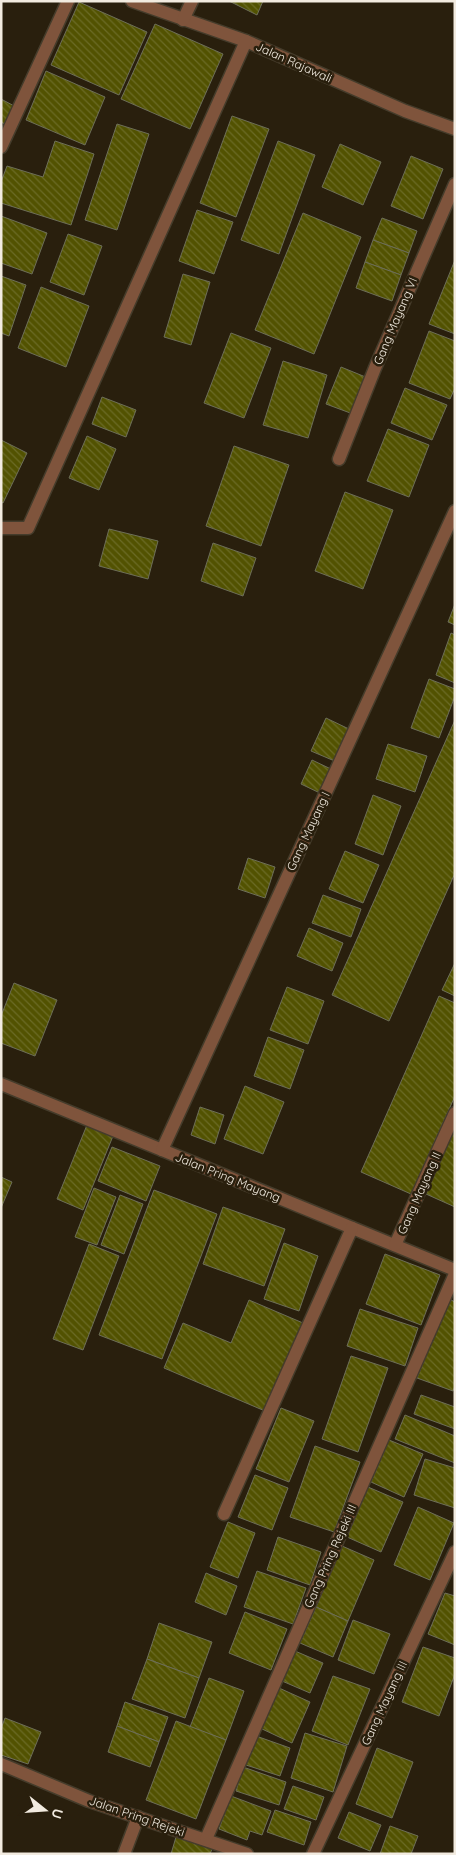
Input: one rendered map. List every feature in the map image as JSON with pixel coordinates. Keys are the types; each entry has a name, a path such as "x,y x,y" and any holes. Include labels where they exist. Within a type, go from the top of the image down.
{"street":[{"path":"1,148 68,1"},
{"name":"Jalan Rajawali","path":"132,1 246,41 405,111 455,129"},
{"path":"182,20 192,1"},
{"path":"1,528 28,528 246,41"},
{"name":"Gang Mayang VI","path":"339,459 375,368 455,184"},
{"name":"Gang Mayang I","path":"162,1150 455,511"},
{"name":"Jalan Pring Mayang","path":"1,1084 395,1245 455,1272"},
{"name":"Gang Mayang II","path":"395,1245 455,1113"},
{"path":"224,1514 352,1228"},
{"name":"Gang Pring Rejeki III","path":"206,1840 455,1272"},
{"name":"Gang Mayang III","path":"313,1854 455,1552"},
{"name":"Jalan Pring Rejeki","path":"1,1764 89,1801 206,1840 222,1850 247,1854"},
{"path":"124,1854 138,1817"}],"building":[{"path":"229,1 263,1 257,15"},
{"path":"79,2 147,32 119,95 51,65"},
{"path":"155,24 223,54 190,129 121,99"},
{"path":"46,71 105,97 85,145 26,120"},
{"path":"1,99 18,108 8,126 1,122"},
{"path":"232,116 269,129 236,217 200,203"},
{"path":"117,124 149,134 117,230 85,220"},
{"path":"55,141 94,154 71,225 1,203 1,182 7,166 43,177"},
{"path":"278,141 315,155 279,254 241,240"},
{"path":"340,144 381,162 363,205 322,187"},
{"path":"411,156 443,169 423,219 391,206"},
{"path":"197,210 233,222 214,274 179,261"},
{"path":"303,213 361,237 314,354 255,330"},
{"path":"1,216 47,233 32,274 1,263"},
{"path":"382,218 417,231 409,253 373,240"},
{"path":"68,234 102,246 84,295 50,282"},
{"path":"373,240 409,253 401,275 365,262"},
{"path":"455,260 455,334 429,324"},
{"path":"365,262 401,275 392,301 356,288"},
{"path":"183,274 210,282 191,345 164,337"},
{"path":"1,276 26,285 9,336 1,333"},
{"path":"41,287 89,306 66,367 18,348"},
{"path":"429,331 455,341 455,388 450,399 409,383"},
{"path":"231,333 271,348 244,418 204,403"},
{"path":"283,361 327,375 308,438 263,425"},
{"path":"341,367 368,378 353,414 326,404"},
{"path":"405,388 447,405 432,440 391,423"},
{"path":"102,397 136,410 126,437 92,424"},
{"path":"388,429 429,445 409,497 367,481"},
{"path":"87,436 116,449 99,490 69,478"},
{"path":"1,440 27,453 3,503 1,502"},
{"path":"234,446 289,465 261,546 206,526"},
{"path":"345,492 393,510 363,589 315,571"},
{"path":"109,529 158,541 148,579 99,566"},
{"path":"213,543 256,558 243,596 201,581"},
{"path":"455,604 455,625 448,622"},
{"path":"451,633 455,635 455,683 436,675"},
{"path":"429,679 455,689 455,696 439,738 411,728"},
{"path":"326,718 351,730 337,762 311,751"},
{"path":"455,720 455,873 389,1021 332,995"},
{"path":"388,744 427,756 415,792 376,779"},
{"path":"312,760 333,770 322,794 301,784"},
{"path":"373,795 401,806 383,855 355,844"},
{"path":"345,851 379,865 363,903 329,889"},
{"path":"248,858 275,867 265,898 238,889"},
{"path":"323,895 361,909 351,937 312,923"},
{"path":"309,928 343,943 332,971 297,956"},
{"path":"455,963 455,996 442,990"},
{"path":"14,983 57,1000 35,1056 1,1043 1,1016"},
{"path":"287,987 324,1001 308,1044 270,1030"},
{"path":"439,996 455,1003 455,1096 411,1194 361,1172"},
{"path":"268,1037 304,1050 290,1089 254,1076"},
{"path":"245,1086 284,1102 263,1154 224,1139"},
{"path":"200,1107 224,1115 215,1144 191,1135"},
{"path":"87,1125 113,1136 83,1210 57,1199"},
{"path":"452,1132 455,1133 455,1207 426,1194"},
{"path":"112,1147 160,1166 146,1201 98,1181"},
{"path":"1,1177 12,1182 1,1208"},
{"path":"94,1188 116,1197 97,1245 75,1237"},
{"path":"154,1190 217,1214 162,1359 99,1335"},
{"path":"120,1195 143,1204 124,1254 101,1245"},
{"path":"223,1207 285,1229 264,1286 203,1264"},
{"path":"284,1243 318,1256 299,1311 264,1299"},
{"path":"89,1244 119,1256 83,1350 53,1339"},
{"path":"385,1254 440,1275 421,1325 366,1304"},
{"path":"449,1299 455,1302 455,1386 453,1391 417,1378"},
{"path":"249,1300 303,1323 265,1411 164,1368 183,1323 231,1343"},
{"path":"360,1309 418,1328 405,1366 347,1346"},
{"path":"351,1356 388,1368 358,1452 322,1439"},
{"path":"421,1395 455,1407 455,1429 414,1414"},
{"path":"281,1408 314,1421 289,1482 256,1469"},
{"path":"405,1415 455,1436 455,1463 395,1439"},
{"path":"389,1440 423,1454 404,1497 371,1482"},
{"path":"315,1446 360,1462 334,1532 290,1517"},
{"path":"425,1459 455,1468 455,1508 414,1495"},
{"path":"255,1475 288,1488 272,1530 238,1517"},
{"path":"368,1487 403,1502 381,1552 347,1537"},
{"path":"418,1507 454,1523 430,1580 394,1565"},
{"path":"228,1522 255,1533 238,1578 210,1567"},
{"path":"278,1537 321,1552 310,1585 267,1570"},
{"path":"342,1546 374,1560 348,1621 316,1607"},
{"path":"257,1571 306,1588 293,1624 244,1607"},
{"path":"206,1573 237,1586 226,1615 195,1602"},
{"path":"445,1593 455,1596 455,1645 428,1634"},
{"path":"316,1607 348,1621 333,1657 300,1643"},
{"path":"245,1612 287,1629 271,1670 229,1653"},
{"path":"353,1620 390,1634 374,1674 338,1660"},
{"path":"159,1623 212,1642 199,1678 147,1659"},
{"path":"423,1647 455,1658 455,1674 439,1716 402,1702"},
{"path":"295,1651 323,1663 310,1693 282,1681"},
{"path":"147,1659 199,1678 185,1718 132,1699"},
{"path":"333,1676 370,1689 348,1745 312,1731"},
{"path":"209,1678 244,1691 226,1740 190,1727"},
{"path":"279,1688 310,1702 292,1743 260,1728"},
{"path":"125,1702 168,1717 159,1742 117,1726"},
{"path":"5,1718 41,1732 28,1764 1,1755 1,1729"},
{"path":"176,1721 226,1740 196,1819 146,1800"},
{"path":"117,1726 159,1742 150,1767 108,1752"},
{"path":"305,1733 347,1746 333,1792 291,1778"},
{"path":"256,1736 290,1748 280,1776 246,1765"},
{"path":"377,1748 413,1762 392,1818 356,1804"},
{"path":"243,1767 286,1782 279,1805 236,1791"},
{"path":"293,1786 324,1797 316,1820 284,1809"},
{"path":"231,1796 271,1811 262,1835 250,1831 247,1840 219,1829"},
{"path":"275,1810 311,1822 304,1845 267,1832"},
{"path":"349,1812 381,1825 370,1851 338,1838"},
{"path":"390,1826 418,1836 411,1854 380,1854"},
{"path":"176,1837 212,1849 210,1854 171,1854"}]}
